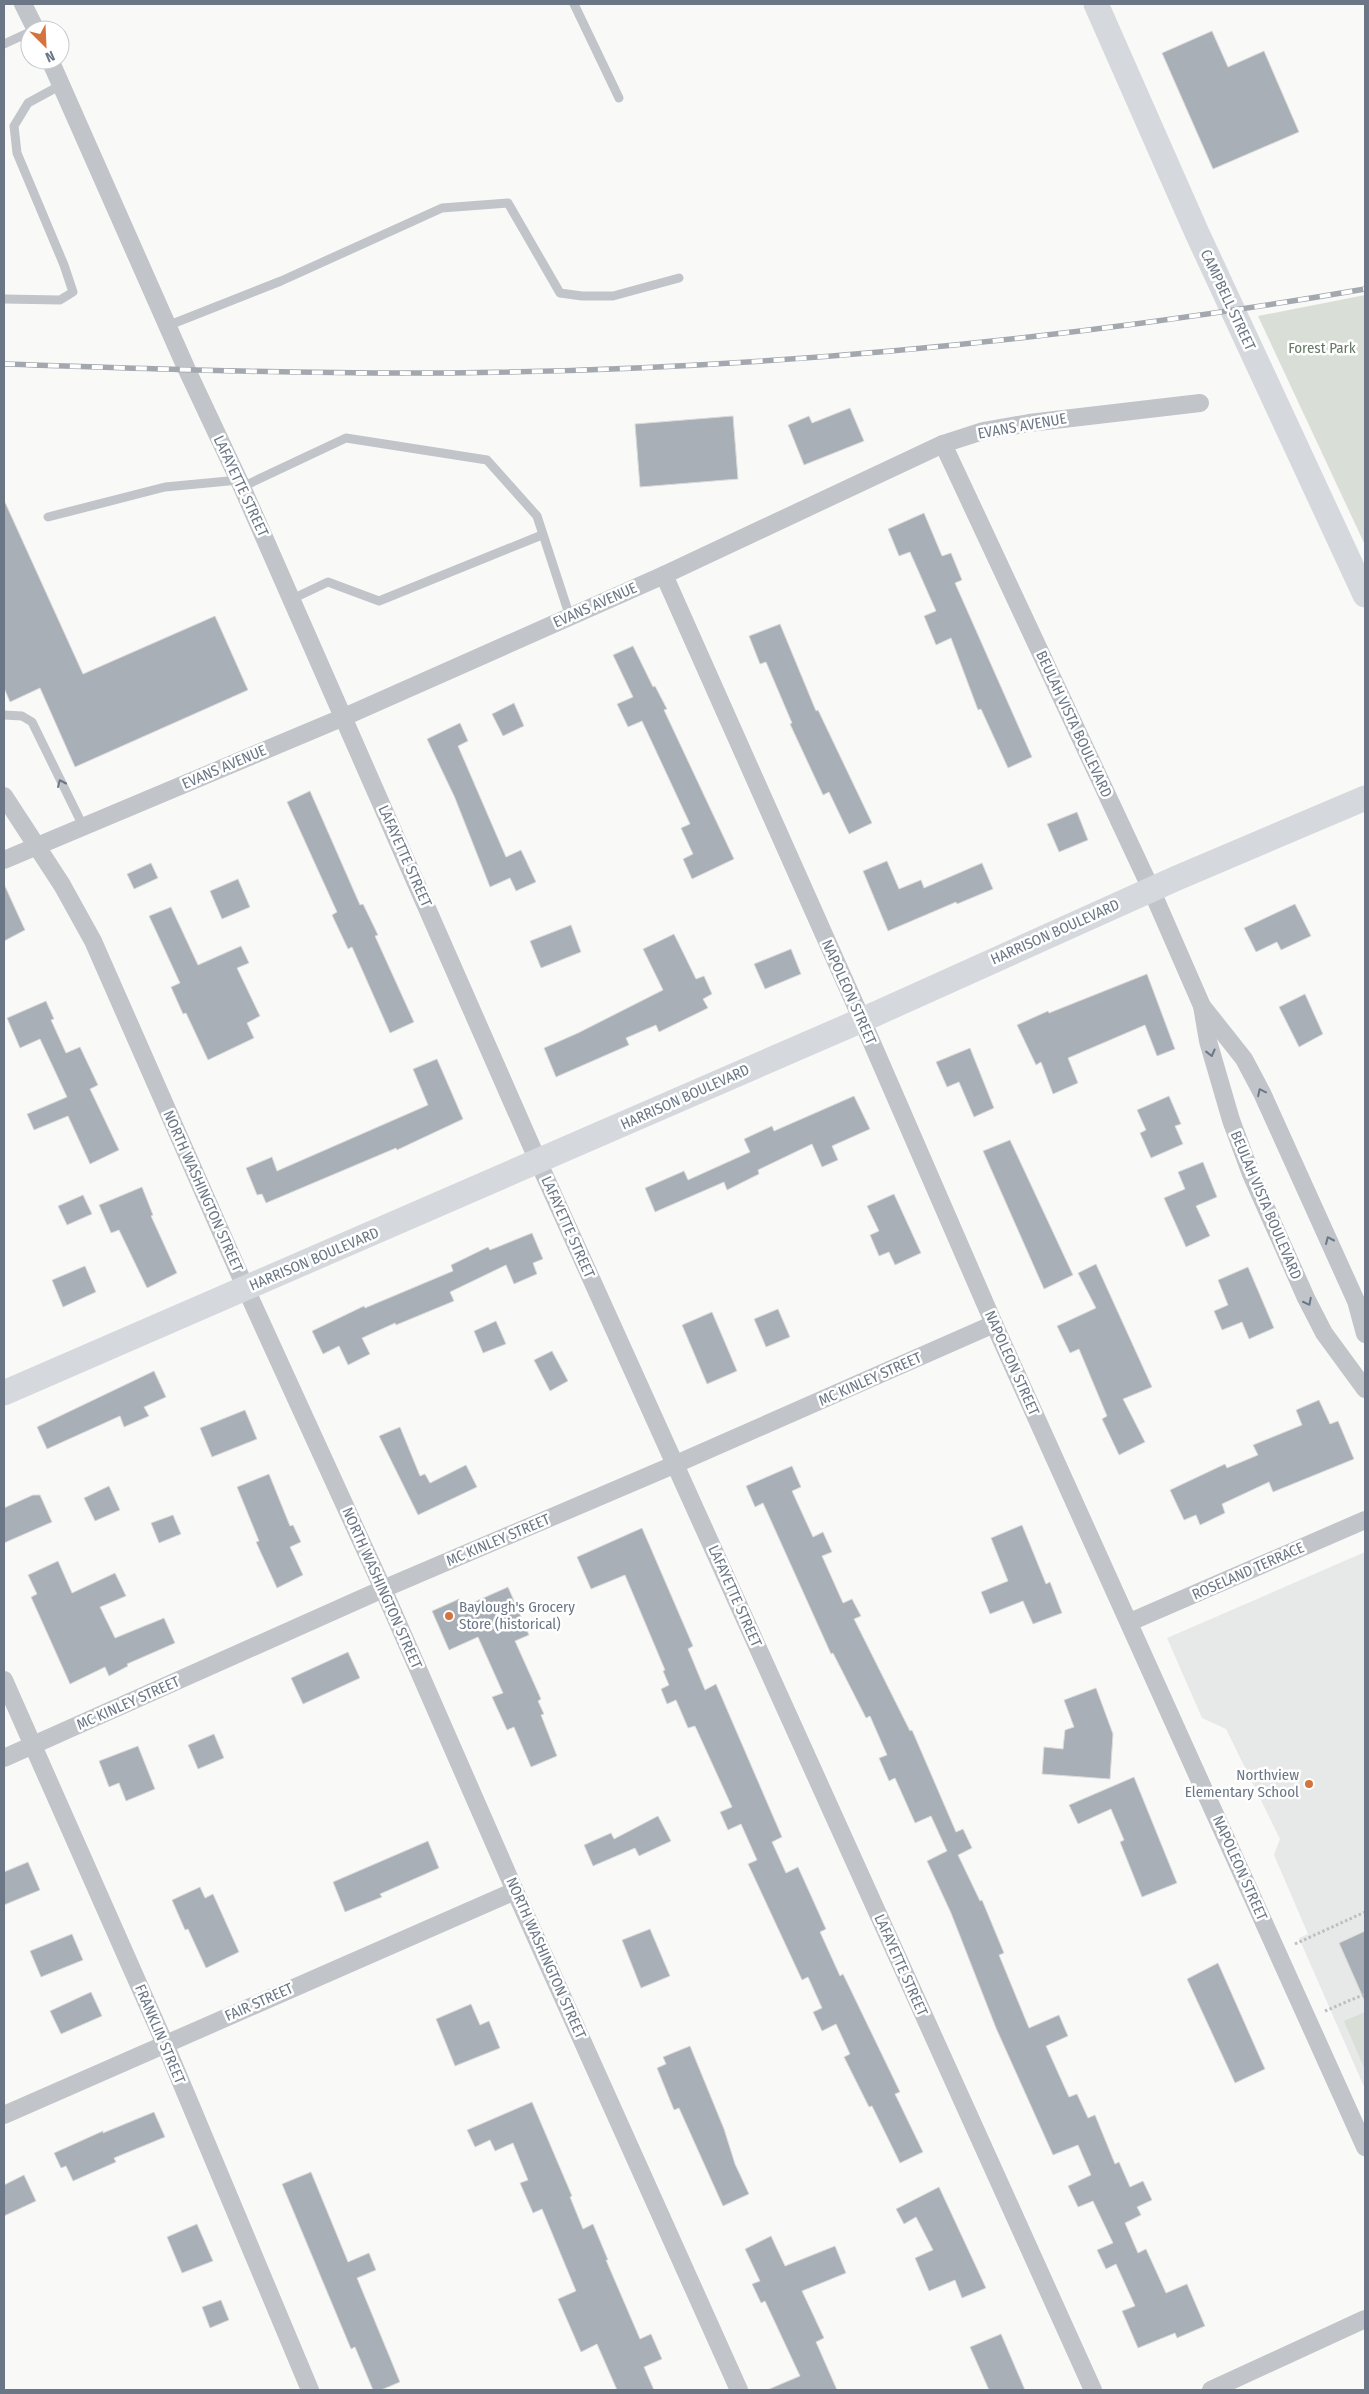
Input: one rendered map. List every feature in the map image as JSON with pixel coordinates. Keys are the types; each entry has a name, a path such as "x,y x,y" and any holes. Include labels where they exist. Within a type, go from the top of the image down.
{"street":[{"path":"23,4 30,20"},
{"name":"CAMPBELL STREET","path":"1096,4 1197,233 1365,595"},
{"name":"LAFAYETTE STREET","path":"54,70 167,326 241,483 538,1161 1093,2390"},
{"name":"EVANS AVENUE","path":"4,860 344,717 570,617 943,444 983,431 1029,423 1200,402"},
{"name":"BEULAH VISTA BOULEVARD","path":"943,444 1151,889 1202,1006 1217,1075 1252,1174 1310,1307 1324,1333 1365,1388"},
{"name":"NAPOLEON STREET","path":"664,575 862,1020 994,1324 1130,1622 1365,2148"},
{"name":"NORTH WASHINGTON STREET","path":"4,796 62,885 93,941 246,1289 383,1590 739,2390"},
{"name":"HARRISON BOULEVARD","path":"4,1393 862,1020 1151,889 1365,798"},
{"name":"BEULAH VISTA BOULEVARD","path":"1202,1006 1244,1059 1262,1093 1356,1301 1365,1334"},
{"name":"MC KINLEY STREET","path":"4,1758 383,1590 994,1324"},
{"name":"ROSELAND TERRACE","path":"1130,1622 1365,1520"},
{"name":"FRANKLIN STREET","path":"4,1680 165,2044 310,2390"},
{"name":"FAIR STREET","path":"4,2114 515,1890"},
{"path":"1211,2390 1365,2319"}],"lane":[{"path":"574,4 619,98"},
{"path":"4,44 20,37"},
{"path":"4,299 60,300 73,292 64,265 16,153 14,126 28,103 61,85"},
{"path":"167,326 280,281 442,208 508,203 560,293 582,296 613,296 679,278"},
{"path":"48,517 165,487 241,483 346,438 487,460 536,516 570,617"},
{"path":"292,599 328,582 379,601 542,535"},
{"path":"4,715 22,716 32,722 83,826"}],"path":[{"path":"1278,1952 1365,1912"},
{"path":"1308,2019 1365,1994"}],"shaded area":[{"name":"Northview Elementary School","path":"1365,1552 1365,2089 1299,1938 1308,1934 1274,1855 1280,1839 1226,1729 1202,1718 1167,1638"}],"green space":[{"name":"Forest Park","path":"1365,295 1365,545 1258,316"},
{"path":"1365,2012 1365,2070 1344,2021"}],"building":[{"path":"1212,31 1228,67 1264,51 1299,132 1213,169 1162,53"},
{"path":"850,408 864,441 804,465 788,425 809,416 812,423"},
{"path":"733,416 738,479 640,487 635,424"},
{"path":"4,500 83,674 215,616 248,690 75,767 40,688 10,702 4,688"},
{"path":"924,513 942,556 951,553 962,580 955,583 1032,757 1008,768 981,709 978,710 951,638 936,645 924,616 936,611 910,552 899,556 888,529"},
{"path":"780,624 816,711 818,710 872,823 849,834 829,792 823,795 790,724 792,723 766,662 760,664 749,636"},
{"path":"633,646 653,687 655,686 667,709 664,710 734,859 692,879 683,859 693,854 681,828 690,824 642,721 628,727 617,704 633,697 613,655"},
{"path":"514,703 524,726 503,736 492,714"},
{"path":"460,723 468,741 458,746 506,857 521,850 536,882 516,891 510,878 490,887 455,798 427,739"},
{"path":"310,791 360,905 363,904 378,935 375,936 414,1022 390,1033 352,947 348,949 332,915 337,912 287,802"},
{"path":"1077,812 1088,840 1059,852 1047,824"},
{"path":"887,861 899,889 921,880 924,888 982,863 993,889 957,904 956,902 888,931 863,871"},
{"path":"151,863 158,878 134,889 127,874"},
{"path":"238,879 250,907 222,919 210,891"},
{"path":"4,884 25,930 4,941"},
{"path":"1295,904 1311,936 1281,950 1277,942 1256,952 1244,928"},
{"path":"171,907 198,965 241,946 249,963 237,968 260,1016 247,1023 254,1038 208,1060 186,1013 183,1014 171,987 180,983 149,916"},
{"path":"571,925 581,952 541,968 530,941"},
{"path":"674,934 696,979 704,976 712,994 703,999 708,1008 659,1032 656,1025 626,1038 629,1045 556,1077 544,1048 663,990 643,949"},
{"path":"791,949 801,974 765,989 754,964"},
{"path":"1147,974 1175,1049 1157,1056 1145,1025 1068,1058 1078,1083 1053,1094 1041,1062 1036,1065 1017,1025 1048,1011 1049,1013"},
{"path":"1305,994 1323,1034 1299,1047 1279,1007"},
{"path":"46,1001 54,1019 51,1020 66,1053 80,1047 98,1085 90,1089 119,1150 90,1164 68,1116 34,1130 27,1114 67,1097 40,1039 20,1048 7,1018"},
{"path":"970,1048 994,1108 974,1117 959,1082 947,1087 936,1062"},
{"path":"437,1059 463,1119 397,1150 396,1148 266,1203 262,1194 257,1195 246,1168 272,1157 277,1171 428,1105 413,1069"},
{"path":"854,1096 870,1129 832,1146 838,1160 822,1167 812,1144 758,1170 759,1174 727,1190 724,1182 655,1212 645,1188 684,1171 688,1180 750,1152 744,1139 772,1126 774,1131"},
{"path":"1169,1096 1181,1124 1175,1126 1183,1144 1151,1158 1140,1133 1146,1130 1137,1110"},
{"path":"1010,1140 1073,1275 1044,1289 983,1151"},
{"path":"1203,1162 1217,1197 1196,1206 1210,1236 1186,1247 1164,1198 1185,1189 1178,1172"},
{"path":"142,1187 153,1215 151,1216 177,1273 147,1288 119,1230 111,1233 99,1205"},
{"path":"894,1194 921,1253 895,1265 889,1252 879,1256 870,1235 879,1231 867,1206"},
{"path":"83,1195 92,1214 67,1225 58,1206"},
{"path":"532,1233 543,1259 533,1263 537,1274 514,1284 506,1265 450,1292 454,1301 396,1325 395,1323 362,1338 370,1354 348,1365 339,1346 323,1354 312,1331 364,1306 365,1308 453,1271 451,1265 488,1247 490,1250"},
{"path":"1096,1264 1152,1387 1123,1399 1145,1442 1119,1455 1102,1419 1107,1416 1079,1349 1070,1353 1057,1326 1096,1308 1078,1273"},
{"path":"85,1266 96,1292 63,1307 52,1280"},
{"path":"1248,1267 1274,1328 1249,1339 1242,1322 1222,1330 1214,1311 1228,1305 1218,1280"},
{"path":"778,1309 790,1337 766,1347 754,1319"},
{"path":"712,1312 737,1371 707,1384 682,1325"},
{"path":"496,1321 506,1344 483,1353 474,1331"},
{"path":"552,1351 568,1381 550,1391 534,1360"},
{"path":"154,1371 166,1397 144,1407 149,1416 124,1427 120,1416 47,1449 37,1427"},
{"path":"1319,1400 1330,1424 1338,1421 1354,1459 1273,1492 1269,1482 1222,1504 1225,1513 1200,1525 1196,1515 1184,1520 1170,1490 1225,1464 1227,1468 1258,1455 1253,1445 1302,1425 1296,1410"},
{"path":"245,1410 257,1439 212,1457 200,1428"},
{"path":"400,1427 420,1476 425,1474 430,1483 466,1465 477,1487 418,1515 379,1436"},
{"path":"792,1466 801,1487 792,1491 813,1537 823,1532 832,1552 822,1556 843,1603 852,1599 861,1616 854,1619 910,1731 912,1730 956,1832 963,1829 972,1848 958,1855 980,1901 982,1900 1004,1953 999,1955 1029,2028 1059,2015 1068,2036 1046,2046 1069,2097 1077,2094 1088,2118 1095,2115 1115,2164 1119,2162 1130,2187 1143,2181 1152,2200 1137,2207 1141,2215 1125,2223 1138,2253 1146,2249 1166,2293 1187,2284 1205,2326 1177,2338 1175,2333 1138,2348 1122,2311 1135,2306 1116,2264 1106,2269 1097,2250 1113,2243 1093,2201 1078,2207 1068,2186 1091,2175 1078,2145 1053,2155 996,2028 951,1913 927,1861 947,1851 931,1816 915,1823 895,1778 889,1781 879,1758 887,1755 870,1716 866,1718 833,1653 831,1654 763,1503 755,1507 746,1486"},
{"path":"269,1474 290,1526 293,1525 301,1542 290,1547 303,1575 277,1588 256,1542 259,1541 237,1487"},
{"path":"109,1486 120,1510 95,1521 84,1498"},
{"path":"33,1495 40,1495 52,1522 4,1543 4,1508"},
{"path":"173,1515 181,1534 159,1543 151,1523"},
{"path":"1022,1525 1046,1584 1050,1582 1062,1613 1033,1624 1023,1601 990,1614 981,1592 1008,1581 991,1538"},
{"path":"642,1528 693,1646 688,1649 705,1690 716,1684 782,1837 772,1842 786,1873 798,1867 826,1929 820,1932 840,1976 843,1974 900,2092 895,2094 923,2152 900,2163 872,2106 869,2107 844,2057 850,2054 836,2024 822,2031 813,2012 822,2008 808,1977 802,1980 748,1864 757,1860 741,1824 728,1830 720,1812 732,1807 695,1726 688,1728 676,1700 667,1704 661,1689 669,1685 663,1671 665,1670 625,1575 591,1589 577,1557"},
{"path":"58,1561 72,1593 115,1573 126,1596 100,1607 115,1638 164,1618 175,1643 127,1664 128,1666 109,1676 105,1667 70,1684 31,1597 37,1594 28,1575"},
{"path":"508,1587 529,1635 515,1641 541,1699 538,1701 544,1714 541,1715 557,1756 531,1767 514,1727 507,1730 492,1697 503,1693 478,1637 449,1650 432,1611 459,1599 463,1607"},
{"path":"348,1652 360,1678 303,1704 291,1678"},
{"path":"1096,1688 1113,1734 1110,1779 1042,1774 1044,1747 1063,1749 1065,1730 1074,1727 1064,1700"},
{"path":"214,1734 224,1758 198,1769 188,1745"},
{"path":"138,1746 155,1789 126,1801 119,1783 109,1787 99,1761"},
{"path":"1134,1777 1177,1883 1142,1897 1120,1842 1124,1840 1111,1809 1078,1824 1069,1805"},
{"path":"658,1816 671,1841 639,1856 635,1848 593,1866 584,1845 611,1833 614,1839"},
{"path":"428,1841 439,1868 380,1894 382,1897 345,1912 333,1882"},
{"path":"28,1862 40,1890 4,1905 4,1872"},
{"path":"200,1887 205,1898 213,1894 239,1952 206,1968 188,1929 185,1930 172,1900"},
{"path":"650,1929 670,1976 641,1988 622,1940"},
{"path":"1365,1931 1365,2002 1339,1943"},
{"path":"72,1934 83,1960 41,1977 30,1951"},
{"path":"1218,1963 1265,2069 1235,2083 1187,1979"},
{"path":"91,1992 102,2016 61,2034 50,2011"},
{"path":"471,2004 480,2025 489,2021 500,2048 455,2066 436,2019"},
{"path":"690,2046 724,2129 735,2164 749,2194 723,2206 679,2108 674,2110 657,2068 666,2064 663,2057"},
{"path":"532,2102 572,2196 570,2197 583,2229 593,2224 608,2260 606,2260 640,2339 651,2334 662,2359 644,2367 654,2390 617,2390 597,2344 581,2352 558,2299 576,2291 542,2209 533,2213 520,2183 528,2180 513,2143 495,2151 490,2140 475,2147 467,2130"},
{"path":"154,2112 165,2137 114,2158 116,2162 73,2181 66,2166 61,2168 54,2153 103,2131 103,2133"},
{"path":"311,2172 348,2262 369,2253 376,2270 357,2278 400,2382 381,2390 373,2390 355,2347 351,2349 282,2184"},
{"path":"24,2175 36,2201 4,2216 4,2185"},
{"path":"939,2187 986,2288 962,2298 955,2280 929,2291 915,2258 933,2250 916,2217 904,2224 896,2209"},
{"path":"197,2224 213,2261 182,2273 167,2237"},
{"path":"771,2236 785,2266 835,2246 846,2273 802,2291 824,2338 816,2342 837,2390 767,2390 800,2376 765,2301 761,2303 752,2284 760,2281 745,2249"},
{"path":"221,2300 229,2320 210,2328 202,2307"},
{"path":"1001,2334 1025,2390 989,2390 970,2347"}],"railway":[{"path":"4,364 338,373 565,371 680,366 794,359 1023,338 1138,324 1365,289"}],"place":[{"name":"Baylough's Grocery Store (historical)","path":"449,1616"},
{"name":"Northview Elementary School","path":"1309,1784"}]}
